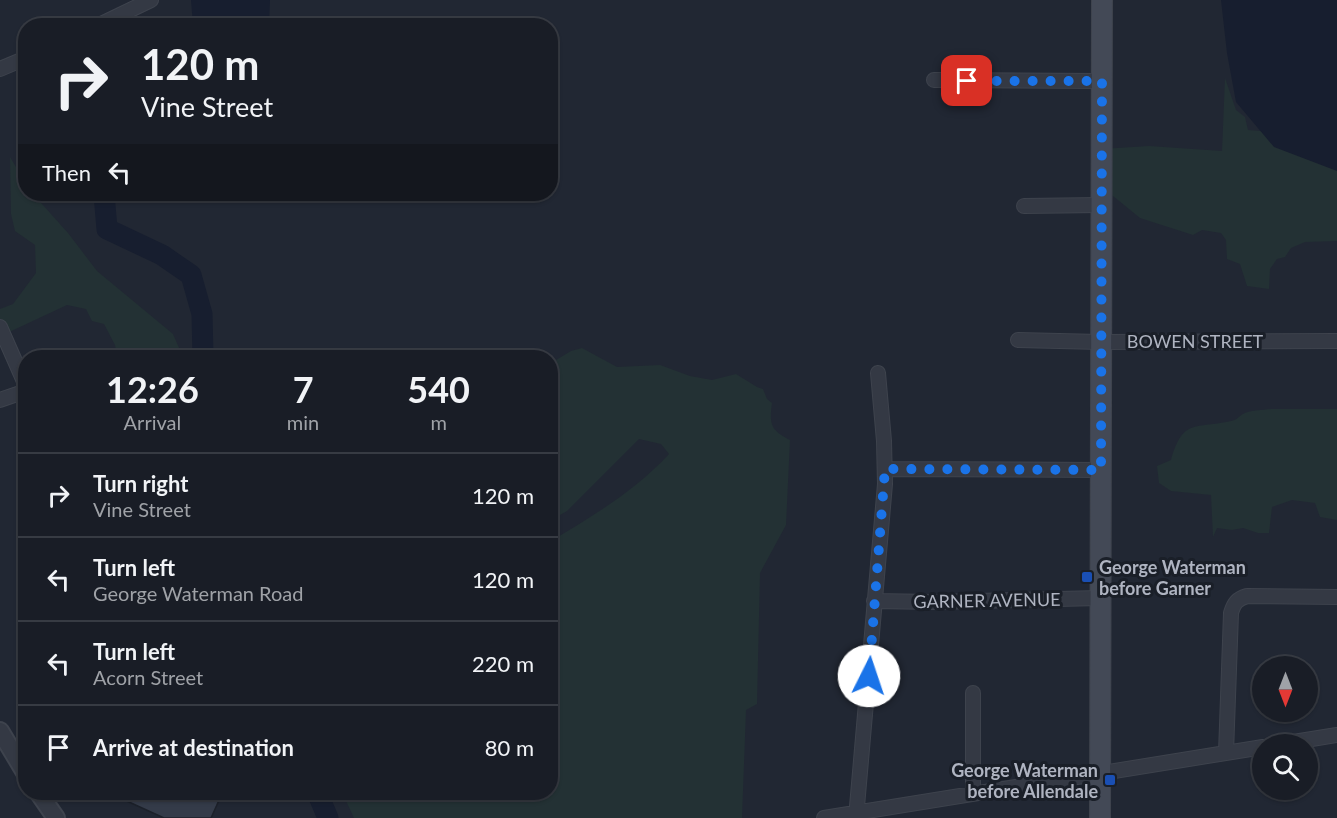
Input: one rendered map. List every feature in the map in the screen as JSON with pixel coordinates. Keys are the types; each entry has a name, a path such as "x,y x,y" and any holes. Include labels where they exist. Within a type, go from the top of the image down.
{"main road":[{"path":"1100,818 1102,0"}],"street":[{"path":"114,18 151,0"},
{"path":"0,69 18,61"},
{"path":"934,80 1102,81"},
{"path":"1023,206 1100,205"},
{"path":"0,327 18,370"},
{"name":"BOWEN STREET","path":"1018,340 1337,341"},
{"path":"856,815 885,469 878,373"},
{"path":"0,400 18,392"},
{"path":"885,469 1101,470"},
{"path":"1226,753 1233,605 1239,599 1247,596 1337,597"},
{"name":"GARNER AVENUE","path":"874,601 1100,598"},
{"path":"973,693 973,793"},
{"path":"0,731 18,761"},
{"path":"1318,738 1337,735"},
{"path":"824,818 856,815 973,793 1252,749"},
{"path":"44,800 56,818"}],"shaded area":[{"path":"1225,78 1236,110 1245,117 1248,130 1272,132 1337,158 1337,241 1305,242 1291,248 1285,257 1277,259 1270,269 1269,289 1247,286 1240,264 1227,259 1226,240 1221,233 1202,230 1193,235 1140,218 1113,196 1101,190 1101,149 1149,146 1222,151"},
{"path":"10,157 18,170 18,201 39,201 97,271 173,334 180,350 116,350 104,324 92,321 86,309 67,305 5,334 0,325 0,309 13,304 36,273 35,245 15,231 11,214"},
{"path":"582,348 617,367 660,365 690,376 712,380 736,374 763,389 767,399 772,403 771,422 775,430 790,440 786,525 760,573 757,704 746,710 742,818 354,818 346,800 558,800 558,537 628,491 669,454 661,444 639,439 567,511 558,516 558,359"},
{"path":"1271,409 1337,409 1337,520 1320,517 1315,503 1292,500 1272,507 1269,533 1258,533 1243,528 1232,530 1217,528 1213,537 1211,495 1171,491 1159,483 1157,466 1171,460 1180,437 1192,428 1233,421 1249,412"}],"water":[{"path":"191,0 270,0 269,18 192,18"},
{"path":"1221,0 1337,0 1337,171 1274,147 1236,102"}],"building":[{"path":"125,800 219,800 211,818 164,818"}],"waterway":[{"path":"105,201 107,229 162,255 191,275 202,314 203,350"},
{"path":"320,800 328,818"}],"place":[{"name":"George Waterman before Garner","path":"1087,577"},
{"name":"George Waterman before Allendale","path":"1110,780"}],"route":[{"path":"869,676 885,469 1101,470 1100,115 1102,81 967,81"}]}
